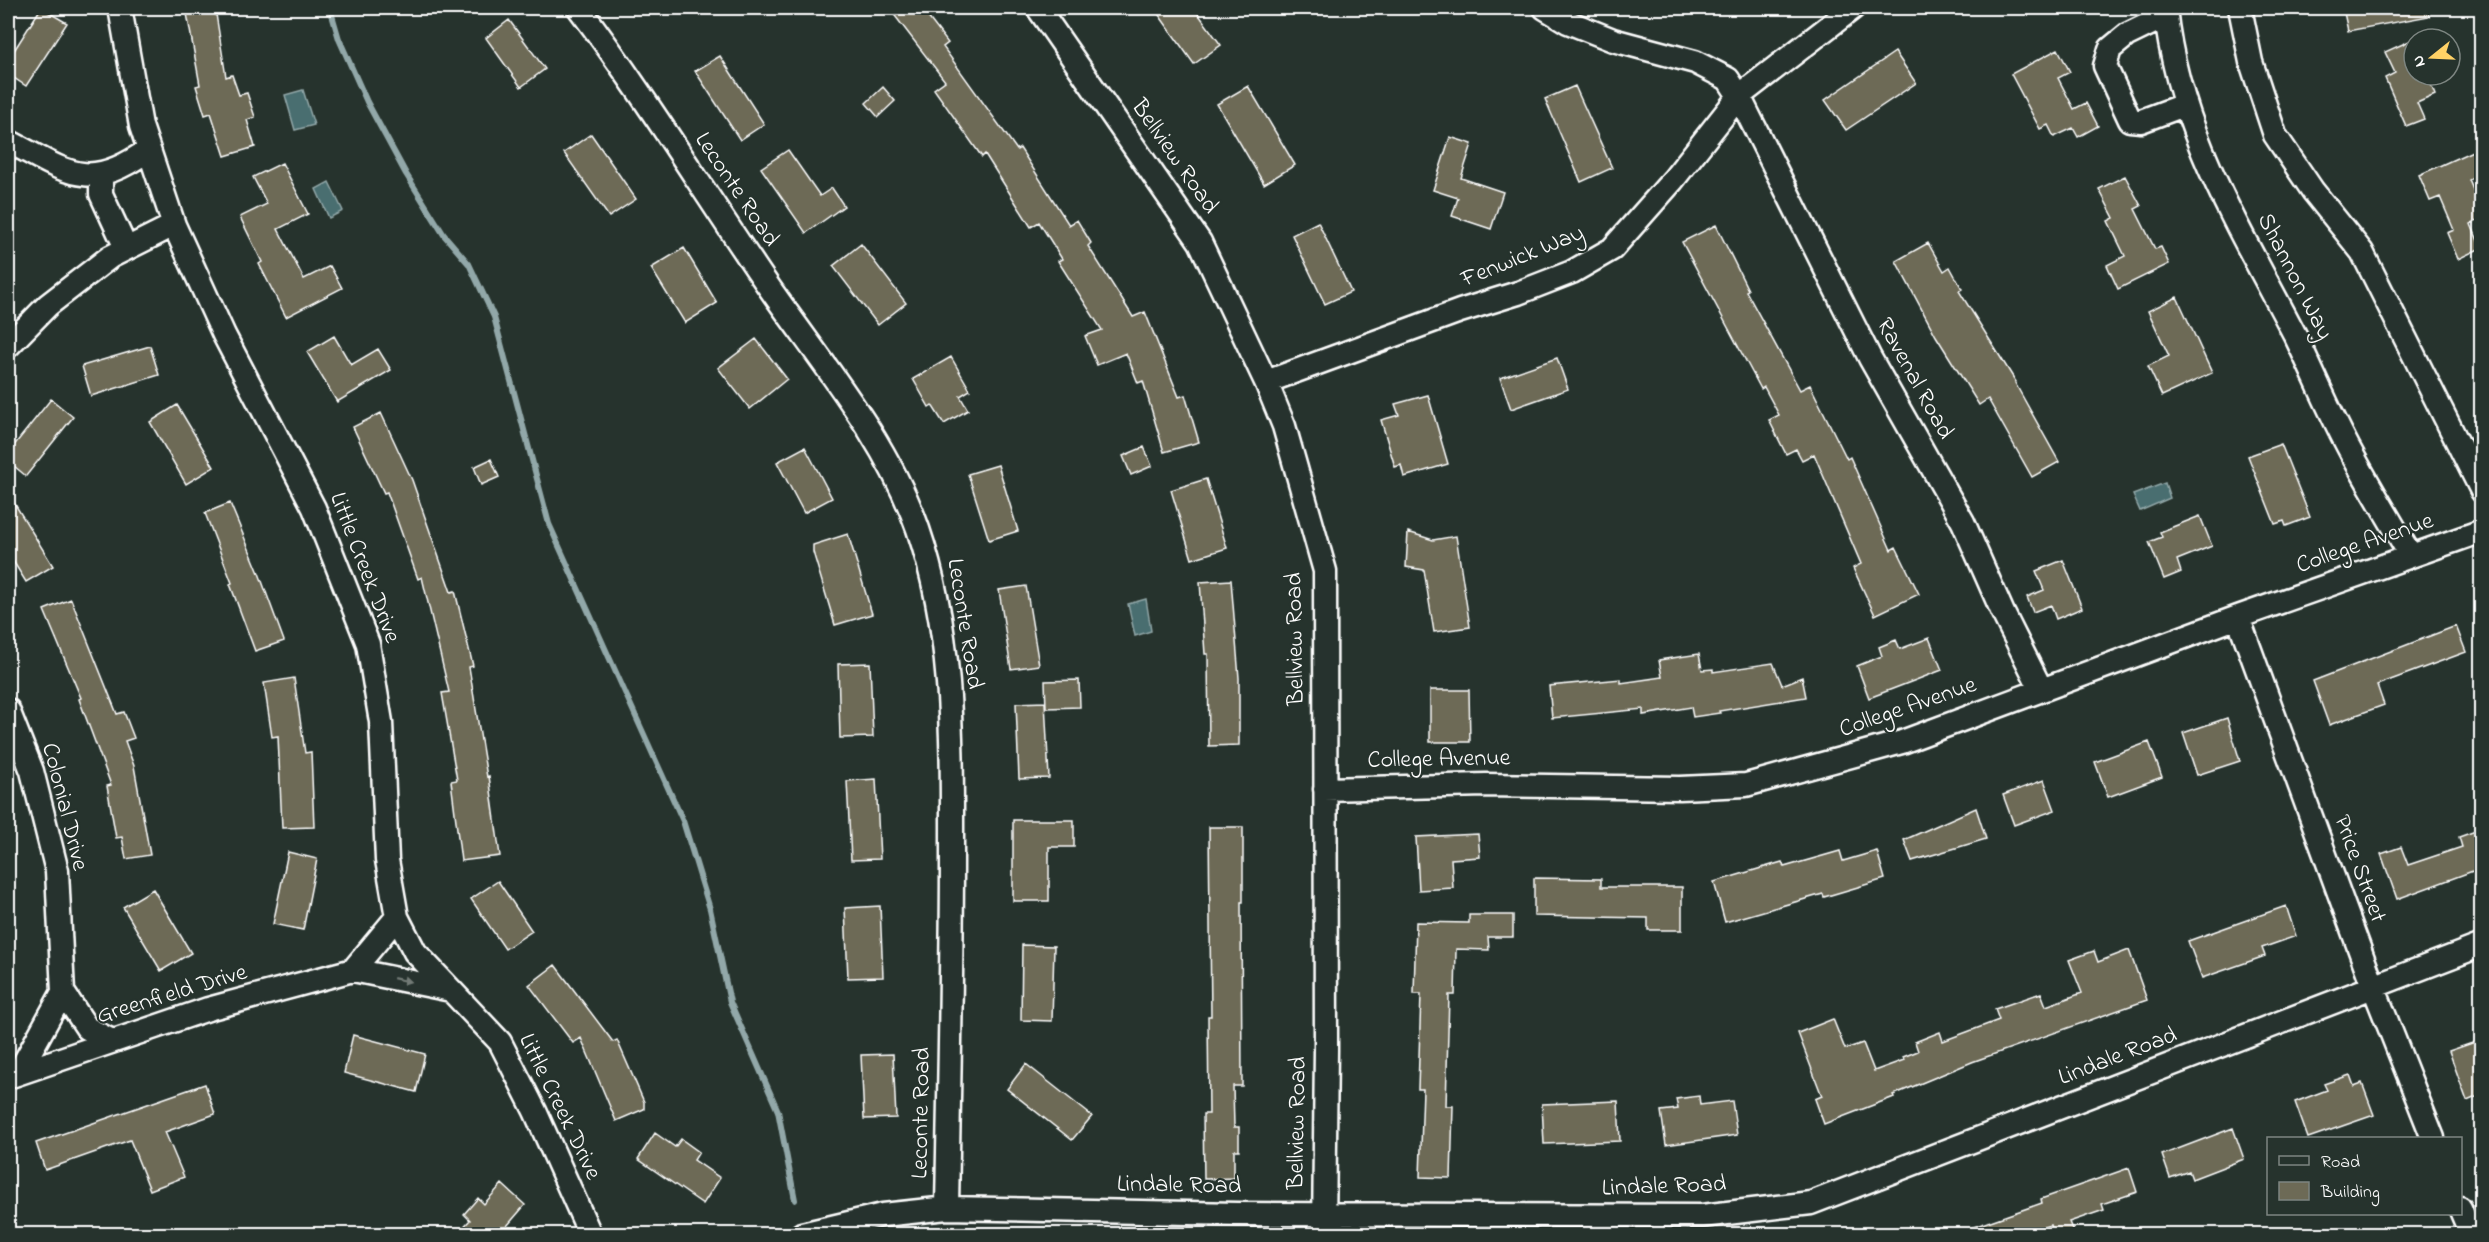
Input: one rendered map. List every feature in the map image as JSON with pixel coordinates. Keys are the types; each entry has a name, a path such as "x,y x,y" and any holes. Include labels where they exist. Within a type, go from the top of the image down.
{"street":[{"name":"Little Creek Drive","path":"120,8 141,126 174,225 224,335 314,508 368,644 381,722 387,860 397,917 415,952 500,1042 535,1111 590,1234"},
{"name":"Leconte Road","path":"579,8 771,290 852,404 889,462 918,528 937,599 948,671 951,723 952,962 947,1208"},
{"name":"Bellview Road","path":"1038,8 1200,242 1266,382 1284,426 1325,571 1324,1225"},
{"name":"Ravenal Road","path":"1545,8 1568,22 1613,40 1695,62 1728,79 1739,96 1870,358 1963,522 2003,613 2042,689"},
{"name":"Fenwick Way","path":"1266,382 1460,311 1518,293 1572,272 1612,249 1673,180 1739,96 1853,8"},
{"path":"2240,8 2251,62 2276,135 2313,190 2362,252 2481,491"},
{"path":"2166,12 2127,35 2110,49 2105,66 2130,120 2141,121 2184,105"},
{"name":"Shannon Way","path":"2166,12 2168,37 2184,105 2206,162 2295,336 2351,453 2411,556"},
{"path":"8,141 63,169 84,176 101,174 128,165 148,150"},
{"path":"101,174 101,194 126,248"},
{"path":"8,346 48,305 110,257 174,225"},
{"name":"College Avenue","path":"1326,789 1486,784 1680,788 1746,785 1902,742 2238,617 2481,531"},
{"name":"Price Street","path":"2238,617 2373,986 2433,1137"},
{"name":"Colonial Drive","path":"8,710 32,771 57,871 63,992"},
{"path":"353,970 397,917"},
{"name":"Lindale Road","path":"802,1234 855,1228 883,1215 947,1208 1324,1225 1702,1216 1811,1203 2481,945"},
{"name":"Greenfield Drive","path":"13,1074 208,1009 353,970 451,990"},
{"path":"13,1074 63,992 87,1028 112,1041"},
{"path":"2462,1213 2471,1234"}],"water":[{"path":"303,90 314,125 295,130 285,95"},
{"path":"329,182 343,211 329,218 316,189"},
{"path":"2165,483 2170,498 2140,511 2133,495"},
{"path":"1146,599 1151,631 1135,636 1128,604"}],"building":[{"path":"41,8 67,23 26,86 8,74 8,60"},
{"path":"186,8 215,8 226,77 232,75 239,95 247,93 255,117 247,120 255,147 225,156 211,113 205,115 196,86 200,85"},
{"path":"889,8 921,8 948,43 943,47 1017,150 1020,148 1069,225 1077,220 1091,243 1088,246 1133,317 1145,312 1179,397 1185,395 1199,442 1164,452 1143,381 1138,383 1126,353 1097,365 1085,336 1102,330 1058,261 1062,259 1039,222 1031,227 985,154 982,157 934,89 945,81"},
{"path":"1154,8 1194,8 1221,45 1194,64"},
{"path":"2343,8 2428,8 2429,16 2348,31"},
{"path":"509,20 545,69 521,87 486,38"},
{"path":"2402,44 2402,87 2432,87 2435,95 2417,103 2424,119 2406,126 2385,78 2395,73 2385,52"},
{"path":"2058,49 2070,72 2058,78 2074,109 2086,103 2098,126 2078,137 2073,128 2054,137 2048,125 2040,129 2011,74"},
{"path":"1895,52 1916,83 1846,130 1825,100"},
{"path":"720,56 764,124 740,140 695,71"},
{"path":"1248,86 1295,165 1264,184 1217,104"},
{"path":"1575,86 1612,168 1581,182 1545,99"},
{"path":"883,87 895,101 878,117 866,103"},
{"path":"591,134 636,199 609,217 564,153"},
{"path":"1450,137 1472,144 1461,178 1503,192 1491,229 1452,216 1458,198 1433,190"},
{"path":"2477,149 2481,159 2481,174 2469,180 2481,209 2481,219 2471,224 2481,248 2458,259 2447,233 2454,230 2440,197 2430,201 2419,175"},
{"path":"788,150 820,196 832,188 844,206 806,233 761,168"},
{"path":"282,163 308,214 278,229 304,279 330,266 342,288 286,317 259,264 262,262 240,217 267,204 253,177"},
{"path":"2125,176 2141,206 2135,209 2155,249 2161,247 2169,264 2118,289 2107,265 2125,256 2108,221 2114,218 2099,189"},
{"path":"1318,222 1351,292 1325,304 1292,235"},
{"path":"1716,225 1748,290 1746,291 1800,390 1810,385 1847,459 1850,457 1891,550 1896,547 1919,594 1875,615 1853,568 1861,564 1814,454 1802,460 1796,449 1786,454 1769,420 1779,415 1764,387 1761,389 1682,242"},
{"path":"1928,243 1944,271 1950,267 1962,289 1959,291 2016,382 2059,462 2032,477 1988,399 1979,405 1936,336 1896,261"},
{"path":"861,244 906,303 878,325 833,266"},
{"path":"684,248 717,303 685,323 651,268"},
{"path":"2177,297 2212,373 2162,396 2148,366 2169,356 2148,311"},
{"path":"334,336 351,365 378,349 391,370 337,402 307,352"},
{"path":"756,339 787,379 750,409 718,368"},
{"path":"150,346 159,375 91,396 82,366"},
{"path":"951,357 970,390 960,396 968,410 944,424 932,405 929,407 913,379"},
{"path":"1557,358 1568,389 1511,409 1500,378"},
{"path":"1428,395 1448,464 1404,477 1401,465 1395,467 1381,420 1399,415 1395,404"},
{"path":"51,399 73,417 26,476 8,461 8,453"},
{"path":"177,405 214,467 186,484 150,422"},
{"path":"381,413 412,480 451,592 455,591 473,666 469,667 487,777 489,776 500,856 461,861 451,781 457,780 442,693 449,692 422,577 418,579 387,492 384,493 353,427"},
{"path":"2281,444 2310,517 2286,526 2284,521 2275,524 2248,456"},
{"path":"805,447 832,498 804,513 777,462"},
{"path":"1144,447 1152,466 1131,475 1123,456"},
{"path":"491,459 499,477 481,485 474,467"},
{"path":"998,465 1018,531 989,540 968,474"},
{"path":"1206,479 1227,548 1192,559 1171,490"},
{"path":"8,493 53,566 26,582 8,553"},
{"path":"230,503 284,641 255,651 205,513"},
{"path":"2200,516 2212,546 2177,560 2181,572 2164,579 2149,542 2162,537 2160,532"},
{"path":"1408,532 1433,540 1456,536 1470,627 1434,632 1424,570 1406,567"},
{"path":"848,534 872,614 835,625 813,552 813,545"},
{"path":"2063,560 2082,608 2056,619 2051,605 2033,612 2027,597 2044,590 2036,571"},
{"path":"1231,580 1239,678 1239,745 1209,746 1208,654 1205,654 1200,582"},
{"path":"1026,586 1039,665 1011,669 999,590"},
{"path":"71,599 117,714 124,712 134,738 125,741 134,766 150,855 126,859 122,837 116,838 107,786 111,785 79,699 81,698 44,610"},
{"path":"2456,626 2466,652 2377,685 2384,705 2329,725 2313,681"},
{"path":"1929,638 1942,670 1869,698 1857,666 1882,656 1879,647 1896,640 1900,649"},
{"path":"1699,654 1702,670 1713,669 1713,672 1773,663 1782,685 1802,677 1806,697 1693,717 1691,707 1643,715 1643,709 1552,718 1549,686 1621,679 1621,683 1662,677 1659,660"},
{"path":"870,663 873,737 840,738 838,664"},
{"path":"294,678 305,753 311,752 314,827 282,828 278,736 272,737 264,683"},
{"path":"1079,680 1080,707 1046,708 1045,681"},
{"path":"1430,690 1469,690 1470,742 1430,742"},
{"path":"1045,702 1049,778 1019,779 1016,703"},
{"path":"2227,718 2240,761 2197,775 2183,733"},
{"path":"2149,742 2162,777 2108,797 2095,762"},
{"path":"876,779 880,859 851,860 847,781"},
{"path":"2044,780 2055,810 2014,825 2003,795"},
{"path":"1976,808 1986,839 1912,861 1904,840"},
{"path":"1013,820 1074,820 1074,847 1049,847 1049,901 1013,901"},
{"path":"1209,827 1243,827 1242,1086 1233,1086 1234,1127 1239,1127 1239,1150 1234,1150 1234,1178 1204,1179 1203,1114 1209,1114 1208,1016 1211,1016"},
{"path":"2481,829 2481,868 2397,899 2381,854 2401,847 2408,865 2462,847 2459,837"},
{"path":"1478,834 1480,857 1451,859 1453,888 1419,890 1416,837"},
{"path":"1840,851 1843,861 1877,851 1885,879 1725,922 1714,882 1782,862 1784,867"},
{"path":"288,852 317,859 303,930 273,924"},
{"path":"1534,878 1601,879 1601,887 1682,887 1682,930 1648,930 1648,918 1534,916"},
{"path":"498,881 532,931 505,949 471,899"},
{"path":"153,889 191,953 161,971 123,907"},
{"path":"880,906 883,977 848,978 845,908"},
{"path":"2286,906 2296,936 2262,948 2265,956 2202,978 2188,941"},
{"path":"1469,915 1513,915 1513,937 1488,937 1489,950 1456,949 1455,995 1449,995 1446,1106 1453,1106 1451,1178 1420,1177 1423,1089 1418,1089 1421,994 1414,994 1416,922 1469,923"},
{"path":"1022,945 1054,946 1052,1021 1021,1020"},
{"path":"2129,950 2147,1000 1972,1062 1893,1095 1894,1097 1824,1124 1815,1099 1822,1096 1798,1033 1833,1019 1845,1049 1863,1043 1874,1071 1904,1060 1903,1057 1918,1051 1915,1042 1940,1032 1943,1041 1999,1020 1995,1009 2041,993 2046,1006 2082,993 2069,960 2094,951 2098,962"},
{"path":"555,965 613,1042 617,1040 644,1102 644,1109 616,1121 581,1038 573,1043 529,985"},
{"path":"353,1035 425,1054 416,1092 344,1073"},
{"path":"2481,1040 2481,1095 2467,1101 2449,1051"},
{"path":"893,1054 896,1118 864,1119 861,1055"},
{"path":"1026,1064 1092,1116 1072,1140 1007,1089"},
{"path":"2350,1075 2354,1086 2362,1083 2374,1115 2308,1137 2295,1102 2327,1090 2324,1084"},
{"path":"205,1084 215,1114 165,1132 184,1177 150,1190 130,1140 45,1170 36,1143"},
{"path":"1699,1096 1700,1105 1732,1101 1737,1135 1666,1145 1661,1111 1678,1109 1676,1099"},
{"path":"1618,1101 1620,1141 1544,1144 1542,1104"},
{"path":"2233,1128 2244,1159 2192,1179 2189,1171 2170,1178 2162,1155"},
{"path":"655,1133 675,1147 681,1139 699,1152 694,1160 720,1178 703,1204 638,1159"},
{"path":"2129,1168 2137,1192 2102,1204 2104,1210 2069,1222 2074,1234 2053,1234 2050,1225 2024,1234 1959,1234 1959,1232 2042,1203 2041,1199"},
{"path":"502,1184 525,1205 500,1234 457,1234 470,1220 464,1214 478,1198 484,1204"}],"waterway":[{"path":"330,8 339,39 367,102 406,174 444,235 469,264 494,317 549,524 683,821 710,909 730,1002 778,1111 795,1200"}]}
